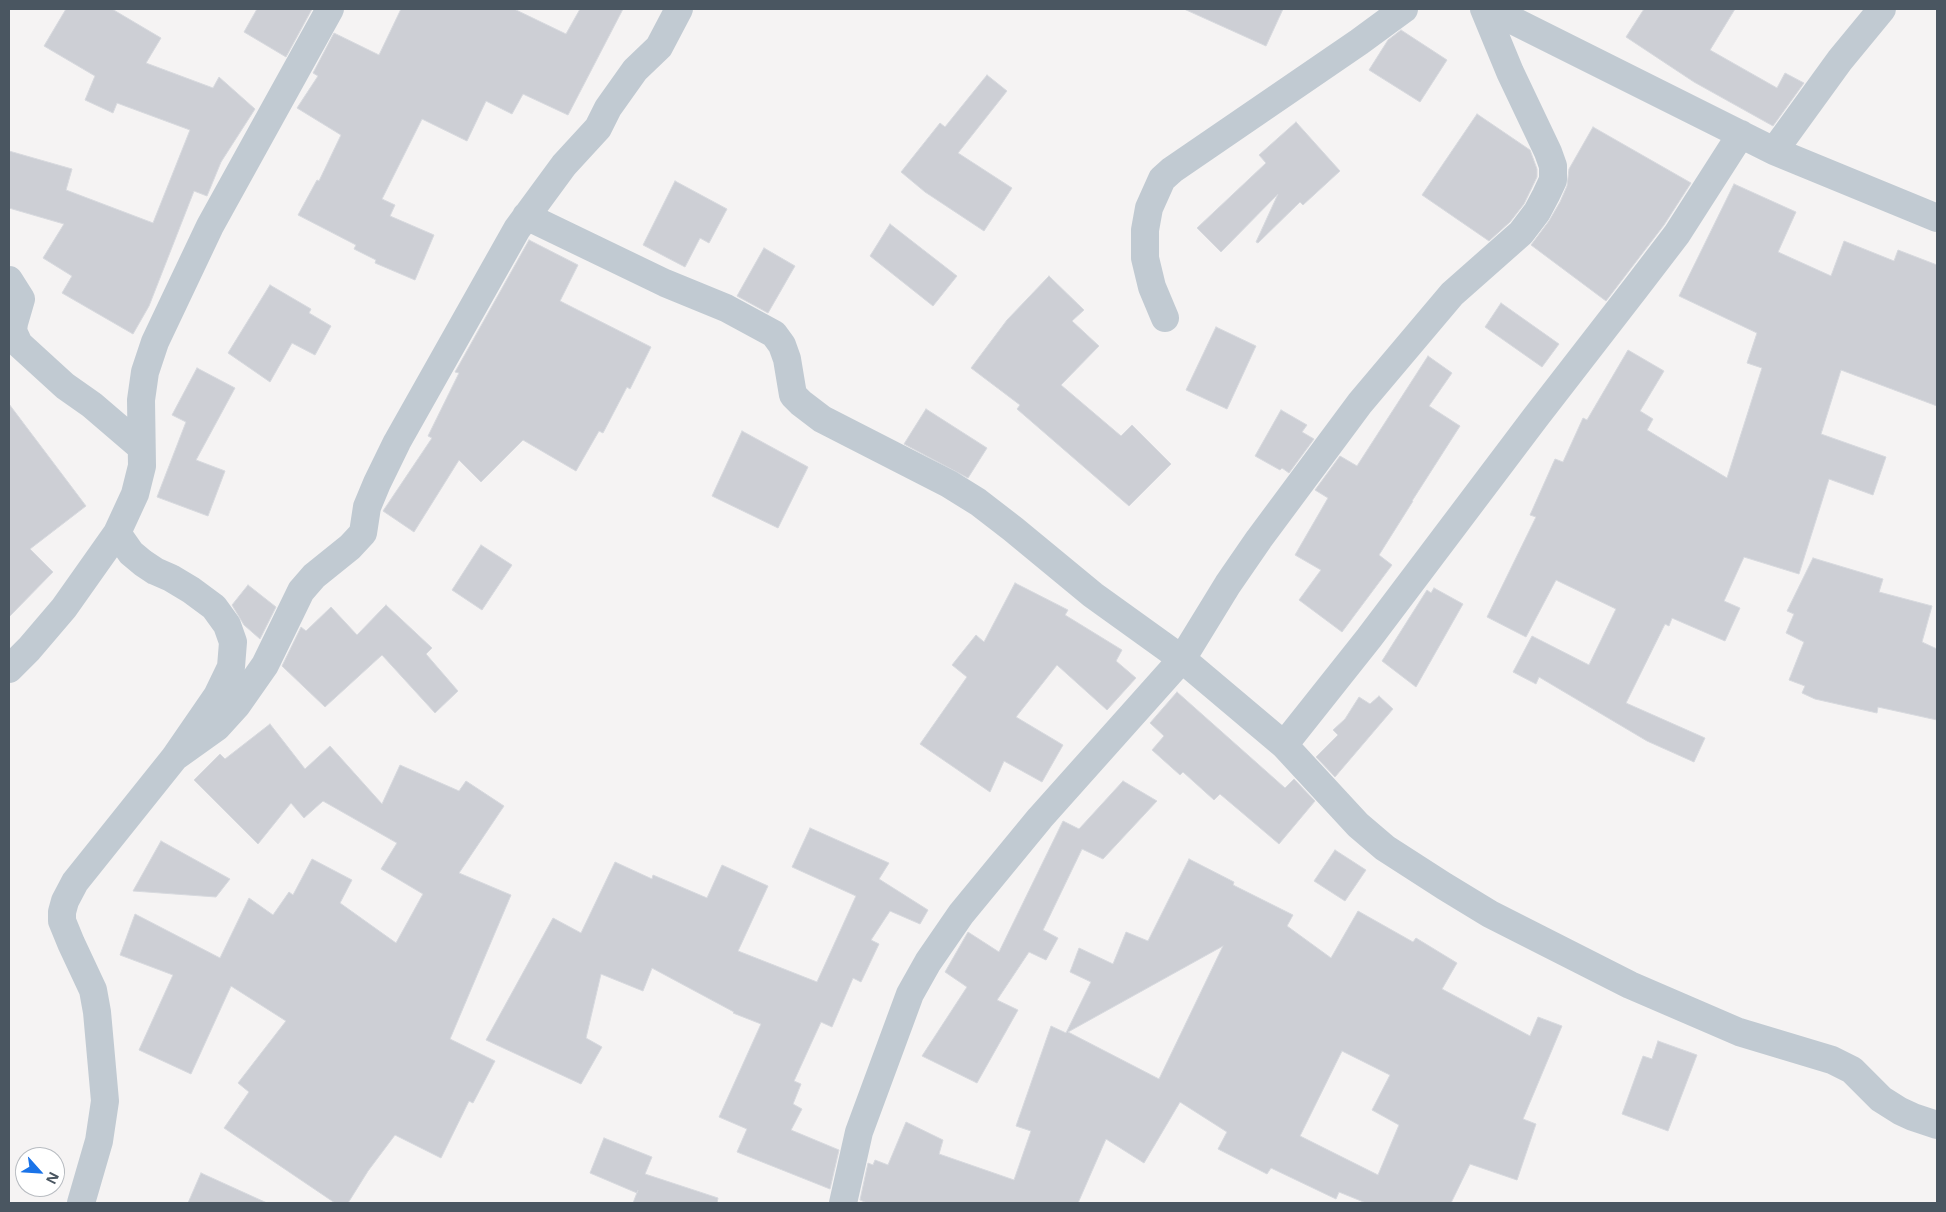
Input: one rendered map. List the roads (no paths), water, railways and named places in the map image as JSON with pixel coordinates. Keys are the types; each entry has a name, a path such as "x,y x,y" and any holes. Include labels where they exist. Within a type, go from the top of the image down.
{"street":[{"path":"9,669 64,608 116,533 135,494 142,466 141,400 145,372 155,342 210,226 330,9"},
{"path":"175,757 217,727 237,706 266,664 301,591 314,576 350,547 363,533 367,507 398,442 526,216 575,150 598,128 635,70 659,47 679,9"},
{"path":"1165,318 1152,287 1145,258 1144,230 1149,208 1162,179 1172,170 1404,9"},
{"path":"842,1203 859,1132 910,994 928,962 961,914 999,866 1182,659 1258,538 1360,404 1452,294 1521,232 1537,212 1553,180 1553,166 1510,72 1484,9"},
{"path":"1490,9 1774,151 1937,218"},
{"path":"1774,151 1840,60 1882,9"},
{"path":"1284,745 1369,638 1677,234 1741,134"},
{"path":"526,216 665,283 726,308 774,334 782,345 787,359 793,395 801,403 822,419 949,484 978,502 1093,595 1182,659 1284,745 1358,825 1385,848 1490,914 1630,985 1739,1032 1832,1060 1852,1070 1881,1099 1913,1117 1937,1125"},
{"path":"9,280 21,296 21,302 13,314 14,331 19,344 65,386 92,405 142,447"},
{"path":"81,1203 98,1148 105,1101 97,1012 93,990 70,943 62,921 62,912 65,901 75,882 175,757 217,696 231,666 233,642 227,625 214,607 191,590 143,563 131,553 116,533"}]}
